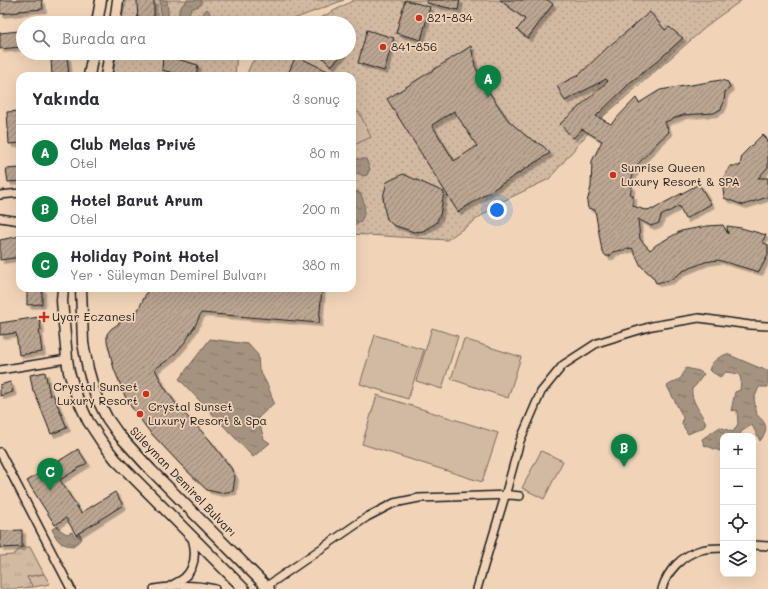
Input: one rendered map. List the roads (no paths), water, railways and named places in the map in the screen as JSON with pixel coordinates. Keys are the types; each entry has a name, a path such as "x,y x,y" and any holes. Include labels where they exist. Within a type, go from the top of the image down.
{"main road":[{"path":"98,16 101,0"},
{"path":"116,16 118,0"},
{"path":"90,72 91,60"},
{"path":"107,72 109,60"},
{"path":"63,292 62,301 69,372 77,397 88,421 102,442 132,476 244,589"},
{"name":"Süleyman Demirel Bulvarı","path":"81,292 83,344 88,369 95,394 107,418 119,435 151,470 268,588"}],"street":[{"path":"0,195 16,193"},
{"path":"0,218 16,220"},
{"path":"477,589 520,441 541,392 563,365 596,342 652,326 699,318 768,326"},
{"path":"0,370 67,359"},
{"path":"0,452 71,589"},
{"path":"268,588 367,517 394,503 419,498 520,496"},
{"path":"170,586 184,578 192,568 195,557 195,548 191,536"},
{"path":"756,545 768,546"},
{"path":"662,589 664,582 672,569 684,557 700,551 720,548"},
{"path":"154,589 189,585 215,589"}],"water":[{"path":"160,0 167,0 168,16 161,16"},
{"path":"187,0 201,0 201,5 191,9 189,13 190,16 178,16 182,5"},
{"path":"207,9 210,16 202,16"},
{"path":"356,159 366,159 370,169 367,175 363,176 356,173"},
{"path":"356,192 359,192 362,196 364,207 363,217 357,224"},
{"path":"210,339 248,344 258,355 259,369 268,386 274,403 258,418 264,439 270,443 253,457 179,379"},
{"path":"727,354 768,370 768,387 759,387 754,399 757,415 766,427 760,441 752,425 741,433 720,433 720,451 704,445 702,439 720,427 733,432 738,424 737,410 731,411 735,392 740,390 741,380 739,374 726,372 720,377 709,370 712,364 721,356"},
{"path":"686,368 699,371 704,374 692,389 692,393 694,402 706,423 704,427 688,434 682,424 683,417 667,386 681,378"},
{"path":"58,526 60,530 67,534 72,532 75,537 80,534 82,539 73,546 65,545 57,539 52,529"}],"place":[{"name":"821-834","path":"419,18"},
{"name":"841-856","path":"383,47"},
{"name":"Club Melas Privé","path":"488,98"},
{"name":"Sunrise Queen Luxury Resort & SPA","path":"613,175"},
{"name":"Uyar Eczanesi","path":"44,317"},
{"name":"Crystal Sunset Luxury Resort","path":"146,394"},
{"name":"Crystal Sunset Luxury Resort & Spa","path":"140,414"},
{"name":"Hotel Barut Arum","path":"624,467"},
{"name":"Holiday Point Hotel","path":"50,491"}]}
